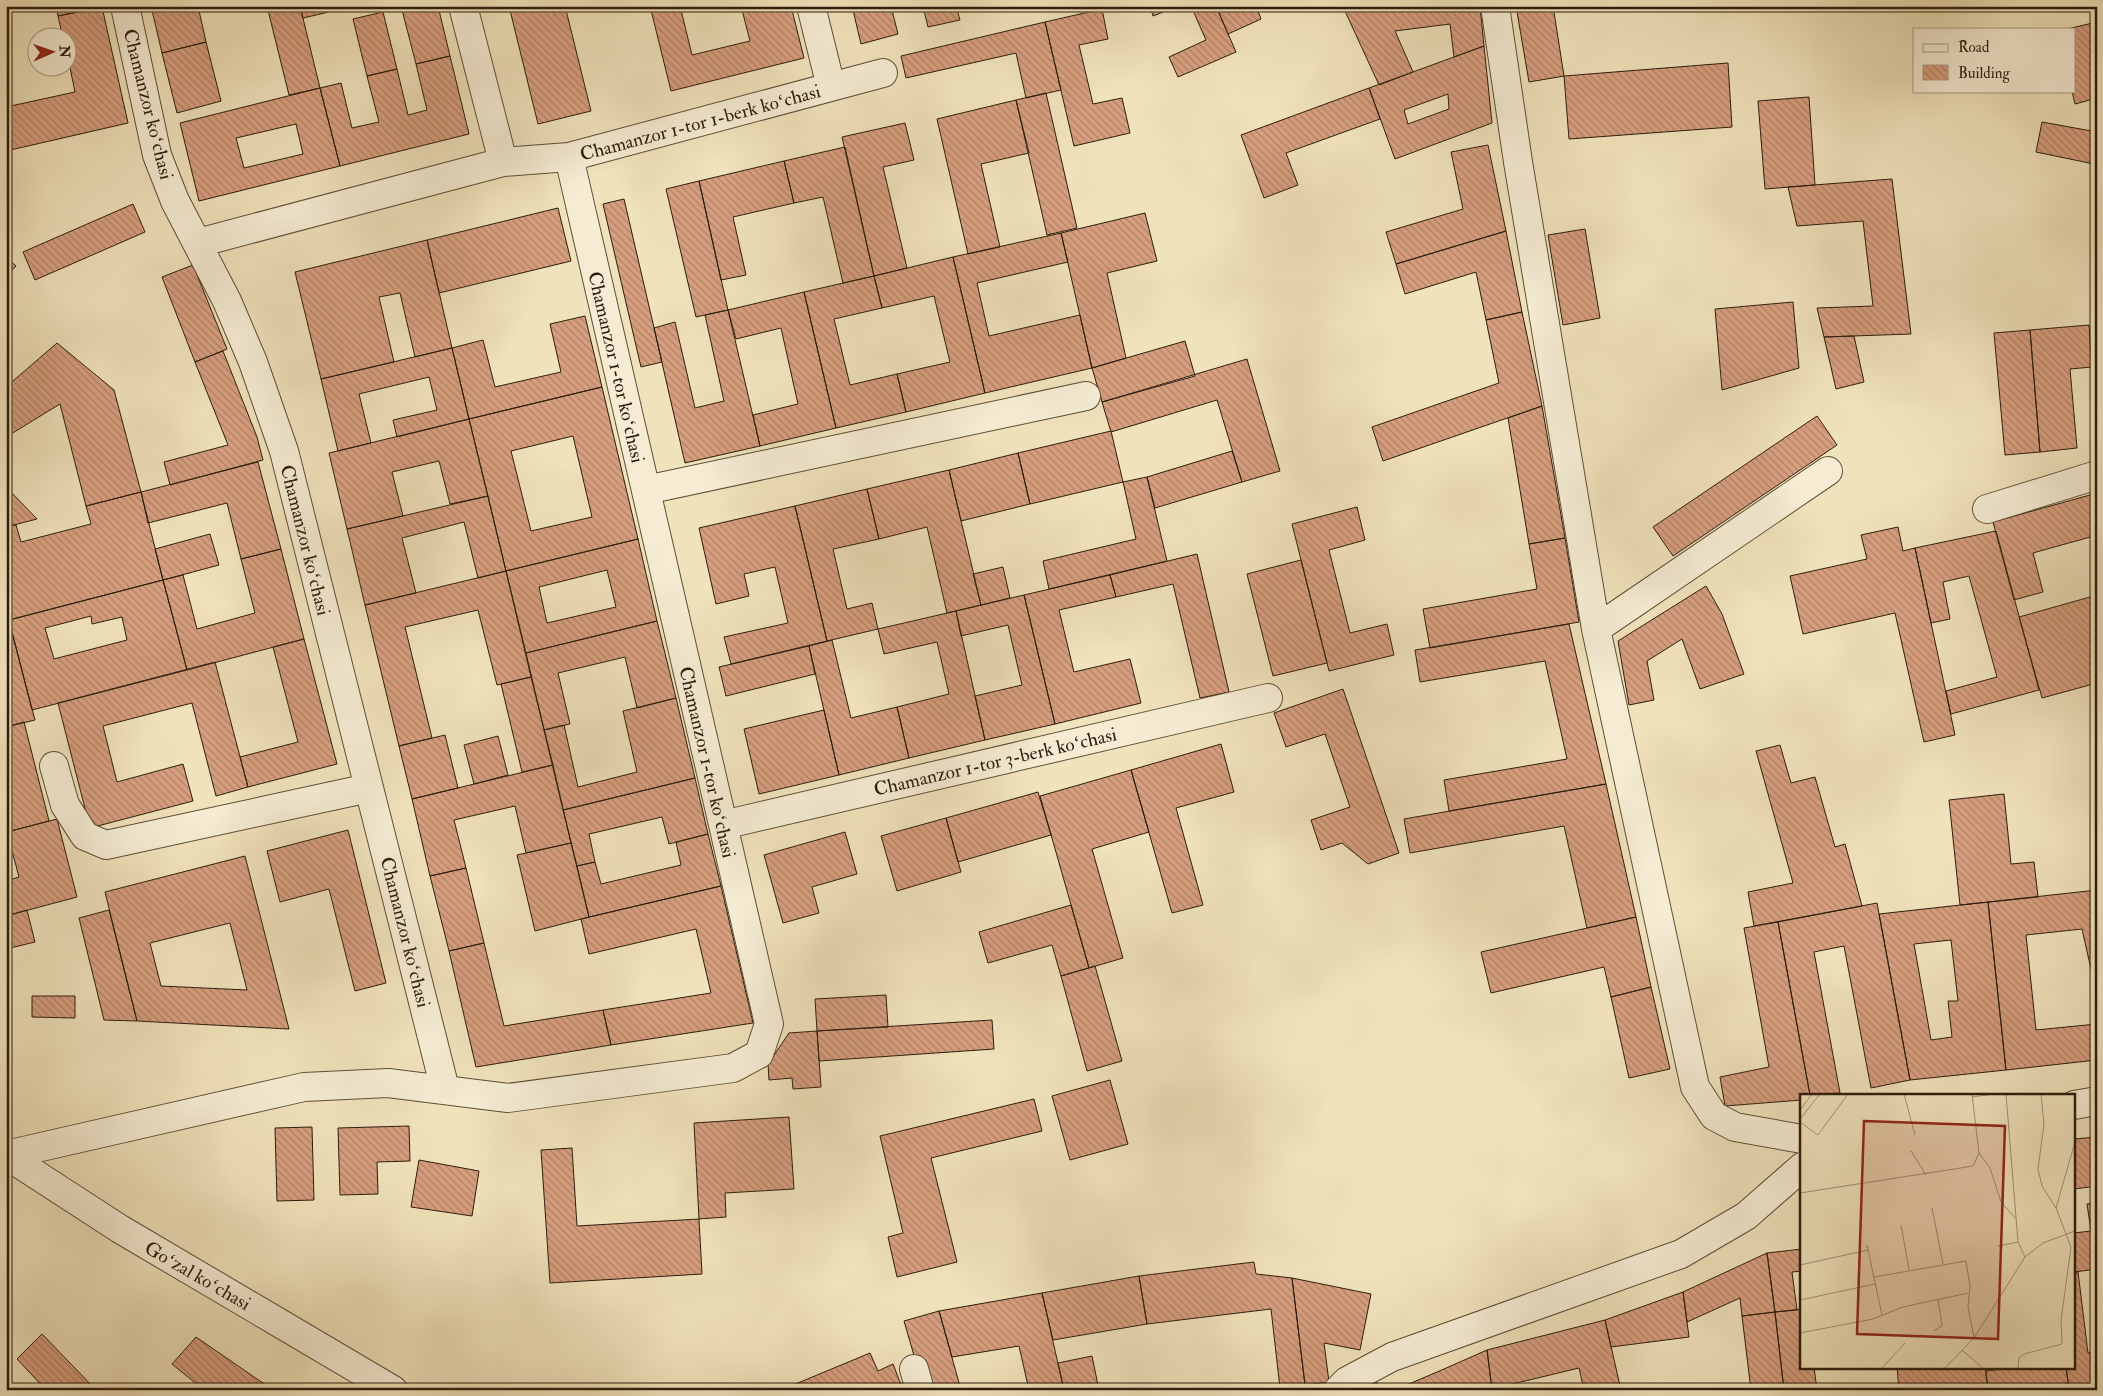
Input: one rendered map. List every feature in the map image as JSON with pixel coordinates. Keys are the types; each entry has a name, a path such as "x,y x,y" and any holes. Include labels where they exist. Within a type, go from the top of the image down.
{"street":[{"name":"Chamanzor koʻchasi","path":"125,6 157,155 175,201 227,301 253,362 284,452 445,1089"},
{"path":"463,6 502,162"},
{"name":"Chamanzor 1-tor 1-berk koʻchasi","path":"811,6 831,87"},
{"path":"1495,6 1518,162 1596,629 1695,1087 1714,1116 1735,1127 1800,1139"},
{"name":"Chamanzor 1-tor 1-berk koʻchasi","path":"198,243 502,162 569,156 883,73"},
{"name":"Chamanzor 1-tor koʻchasi","path":"6,1155 304,1087 388,1083 508,1098 733,1068 759,1054 769,1024 569,156"},
{"path":"646,490 1086,396"},
{"path":"1596,629 1828,471"},
{"path":"1987,509 2097,475"},
{"name":"Chamanzor 1-tor 3-berk koʻchasi","path":"723,825 1268,698"},
{"path":"54,766 65,805 85,836 106,845 369,788"},
{"path":"2076,1105 2097,1101"},
{"name":"Goʻzal koʻchasi","path":"6,1155 120,1229 393,1390"},
{"path":"1338,1390 1347,1381 1392,1356 1681,1254 1746,1216 1800,1169"}],"building":[{"path":"56,6 102,6 102,7 58,16"},
{"path":"151,6 198,6 206,42 162,53"},
{"path":"267,6 300,6 320,88 289,95"},
{"path":"300,6 328,6 329,12 303,18"},
{"path":"401,6 438,6 450,56 416,64"},
{"path":"509,6 565,6 591,111 538,124"},
{"path":"665,6 680,6 692,55 750,41 741,6 791,6 804,58 671,91 651,10"},
{"path":"852,6 891,6 898,34 861,44"},
{"path":"923,6 956,6 960,20 928,27"},
{"path":"1150,6 1179,6 1153,16"},
{"path":"1191,6 1216,6 1236,52 1178,77 1169,57 1206,40"},
{"path":"1216,6 1256,6 1261,19 1228,34"},
{"path":"1343,6 1355,6 1345,11"},
{"path":"1355,6 1480,6 1484,46 1454,57 1450,24 1395,31 1413,72 1379,85 1345,11"},
{"path":"1516,6 1553,6 1564,76 1529,82"},
{"path":"102,7 128,123 6,151 6,107 75,92 72,78 78,78 78,28 61,28 58,16"},
{"path":"1102,9 1108,39 1079,45 1093,104 1122,98 1130,133 1074,146 1045,22"},
{"path":"383,12 397,69 367,76 353,19"},
{"path":"1045,22 1061,90 1026,98 1016,53 906,78 901,56"},
{"path":"2097,22 2097,98 2075,104 2072,92 2076,92 2076,28 2071,28"},
{"path":"206,42 221,101 177,113 162,53"},
{"path":"1484,46 1492,123 1395,159 1369,88","holes":["1448,94 1449,109 1408,124 1404,110"]},
{"path":"450,56 469,134 340,166 320,88 341,83 352,128 379,122 367,76 397,69 408,115 427,110 416,64"},
{"path":"1728,63 1732,127 1569,139 1564,76"},
{"path":"320,88 340,166 199,201 180,123","holes":["296,124 303,154 244,168 236,138"]},
{"path":"1369,88 1380,119 1286,153 1298,185 1264,198 1241,135"},
{"path":"1046,93 1077,228 1047,235 1016,100"},
{"path":"1809,97 1815,185 1765,189 1758,101"},
{"path":"1016,100 1029,153 981,164 1000,247 968,254 937,119"},
{"path":"2042,122 2097,132 2094,164 2036,152"},
{"path":"905,123 914,160 883,167 907,268 874,276 842,137"},
{"path":"1488,145 1506,231 1396,264 1386,232 1463,209 1451,152"},
{"path":"845,147 874,276 843,283 823,197 794,203 784,161"},
{"path":"784,161 794,203 733,217 746,275 721,280 699,181"},
{"path":"1892,179 1911,334 1824,337 1817,308 1873,306 1863,221 1797,226 1788,187"},
{"path":"699,181 728,310 696,317 666,189"},
{"path":"624,199 662,362 641,367 603,204"},
{"path":"133,204 145,232 35,280 23,252"},
{"path":"558,208 571,261 439,293 427,240"},
{"path":"1145,213 1157,261 1107,273 1126,358 1092,368 1061,233"},
{"path":"1585,229 1600,318 1563,325 1548,235"},
{"path":"1506,231 1522,312 1486,320 1476,272 1405,294 1396,264"},
{"path":"1061,233 1068,262 977,283 989,336 1080,315 1092,368 985,393 953,257"},
{"path":"427,240 452,348 415,357 400,293 379,297 394,362 321,379 295,272"},
{"path":"6,257 16,266 6,277"},
{"path":"953,257 985,393 906,412 897,374 950,362 934,296 882,308 874,276"},
{"path":"193,265 227,349 195,362 162,277"},
{"path":"874,276 882,308 834,319 850,385 897,374 906,412 836,428 804,292"},
{"path":"804,292 836,428 760,446 753,415 798,404 781,328 736,339 728,310"},
{"path":"1793,302 1799,368 1722,390 1715,309"},
{"path":"728,310 760,446 685,463 654,328 675,322 695,408 724,401 705,315"},
{"path":"1522,312 1542,406 1383,461 1372,427 1499,383 1486,320"},
{"path":"585,316 602,387 469,419 452,348 483,340 495,387 561,372 550,324"},
{"path":"2089,325 2092,367 2070,369 2077,448 2040,452 2030,330"},
{"path":"2030,330 2040,452 2005,455 1994,333"},
{"path":"1854,336 1864,382 1836,389 1824,337"},
{"path":"1185,341 1195,376 1102,402 1092,368"},
{"path":"57,343 114,390 141,492 86,506 60,404 6,437 6,387"},
{"path":"452,348 469,419 397,437 393,420 437,410 429,377 359,394 371,443 338,451 321,379"},
{"path":"223,351 257,437 263,460 170,485 164,462 228,445 195,362"},
{"path":"1247,359 1280,471 1242,482 1217,400 1111,432 1102,402"},
{"path":"602,387 638,539 506,571 469,419","holes":["573,436 592,517 531,531 511,451"]},
{"path":"1542,406 1565,538 1529,544 1508,418"},
{"path":"1817,416 1837,445 1673,556 1653,527"},
{"path":"469,419 488,496 450,504 439,461 392,472 403,516 347,529 329,453"},
{"path":"1111,431 1123,482 1030,504 1018,453"},
{"path":"1232,451 1242,482 1155,508 1147,477"},
{"path":"1018,453 1030,504 961,521 949,470"},
{"path":"258,462 281,549 241,559 227,503 148,523 141,492"},
{"path":"949,470 981,605 947,613 927,527 879,539 867,489"},
{"path":"1147,477 1167,561 1049,589 1043,561 1136,539 1123,482"},
{"path":"6,487 37,519 6,527"},
{"path":"867,489 879,539 833,549 847,609 872,603 878,629 827,641 795,506"},
{"path":"141,492 163,580 9,620 6,610 6,527 16,525 21,542 91,524 86,506"},
{"path":"2097,493 2097,546 2094,536 2033,553 2043,592 2014,600 1993,522"},
{"path":"488,496 506,571 478,578 464,522 402,538 416,593 365,605 347,529"},
{"path":"795,506 827,641 731,664 724,637 788,623 775,567 744,574 749,596 716,604 699,528"},
{"path":"1357,507 1365,540 1329,550 1350,633 1387,624 1394,655 1329,671 1292,524"},
{"path":"1898,527 1903,551 1915,548 1955,735 1924,742 1895,613 1803,634 1790,576 1867,559 1861,535"},
{"path":"1996,531 2039,690 1951,714 1946,691 1997,677 1969,576 1943,582 1950,619 1931,623 1915,548"},
{"path":"210,534 219,565 163,580 155,549"},
{"path":"1565,538 1579,622 1430,648 1423,609 1537,589 1529,544"},
{"path":"638,539 657,621 526,653 506,571","holes":["607,570 616,607 547,623 539,587"]},
{"path":"281,549 304,639 187,670 163,580 183,575 197,629 255,613 241,559"},
{"path":"1197,554 1229,692 1200,698 1173,584 1116,597 1110,575"},
{"path":"1301,560 1327,663 1273,676 1247,574"},
{"path":"1003,567 1010,598 981,605 973,574"},
{"path":"506,571 531,677 497,685 478,610 405,627 432,738 399,746 365,605"},
{"path":"1110,575 1116,597 1059,610 1074,672 1130,659 1141,703 1055,724 1024,595"},
{"path":"163,580 187,670 32,710 9,620","holes":["91,616 92,624 122,617 127,640 54,659 45,628"]},
{"path":"1706,586 1722,614 1744,674 1700,689 1682,639 1647,661 1654,700 1629,705 1618,641"},
{"path":"1024,595 1055,724 985,740 975,696 1022,685 1008,625 961,636 956,611"},
{"path":"2097,595 2097,683 2042,698 2019,617"},
{"path":"6,610 35,720 6,727"},
{"path":"956,611 985,740 909,758 897,707 949,694 937,642 884,654 878,629"},
{"path":"657,621 676,698 637,708 625,657 558,673 570,724 544,730 526,653"},
{"path":"1569,624 1606,784 1449,811 1444,780 1567,759 1545,661 1420,682 1415,650"},
{"path":"304,639 337,764 248,787 240,757 298,742 273,647"},
{"path":"832,640 851,718 897,707 909,758 839,775 809,646"},
{"path":"809,646 815,674 726,696 719,667"},
{"path":"215,662 248,787 216,796 192,703 103,726 117,782 183,764 193,801 90,828 58,703"},
{"path":"531,677 553,765 522,772 501,684"},
{"path":"1343,689 1399,853 1368,864 1342,843 1321,850 1311,820 1350,807 1325,734 1286,747 1274,713"},
{"path":"676,698 695,778 563,810 544,730 564,725 578,787 637,772 623,711"},
{"path":"824,710 839,775 759,794 744,729"},
{"path":"24,722 49,821 7,832 6,727"},
{"path":"445,735 458,788 412,799 399,746"},
{"path":"498,736 508,775 474,784 464,745"},
{"path":"1221,744 1234,792 1176,808 1203,905 1172,913 1131,770"},
{"path":"1780,745 1791,783 1815,777 1835,847 1845,844 1862,906 1754,926 1748,892 1793,883 1756,751"},
{"path":"553,765 571,843 526,853 515,806 454,820 466,868 430,876 412,799"},
{"path":"1131,770 1149,832 1092,849 1123,958 1089,968 1040,796"},
{"path":"695,778 708,834 669,844 662,817 589,834 595,862 577,866 563,810"},
{"path":"1606,784 1636,917 1587,928 1564,826 1410,853 1404,819"},
{"path":"1038,792 1051,835 958,862 946,818"},
{"path":"2004,794 2011,864 2034,862 2038,897 1960,905 1949,800"},
{"path":"946,818 961,872 897,891 881,836"},
{"path":"57,819 77,897 6,916 6,881 19,877 7,832"},
{"path":"348,830 386,983 355,991 329,889 280,902 267,851"},
{"path":"845,832 857,874 812,887 819,913 783,923 764,855"},
{"path":"708,834 721,886 589,917 577,866 595,862 601,884 681,865 676,842"},
{"path":"571,843 589,917 535,931 517,855"},
{"path":"245,856 289,1029 137,1021 105,892","holes":["230,923 247,990 161,986 150,943"]},
{"path":"466,868 484,943 449,951 430,876"},
{"path":"721,886 753,1023 611,1045 603,1010 711,993 696,929 589,954 581,919"},
{"path":"2097,890 2097,996 2082,929 2026,935 2036,1030 2097,1024 2097,1060 2006,1070 1988,902"},
{"path":"1988,902 2006,1070 1910,1080 1879,914","holes":["1951,940 1958,1001 1948,1001 1952,1037 1931,1040 1914,944"]},
{"path":"1877,903 1910,1080 1871,1088 1844,946 1814,952 1840,1093 1810,1094 1778,922"},
{"path":"1071,905 1089,968 1061,976 1052,945 988,963 979,932"},
{"path":"27,910 35,942 6,949 6,916"},
{"path":"109,910 137,1021 104,1020 79,918"},
{"path":"1636,917 1651,987 1611,997 1604,967 1491,993 1481,952"},
{"path":"1778,922 1810,1094 1800,1094 1800,1100 1725,1106 1720,1077 1769,1067 1744,928"},
{"path":"484,943 504,1026 603,1010 611,1045 476,1067 449,951"},
{"path":"1095,966 1122,1061 1087,1071 1061,976"},
{"path":"1651,987 1670,1069 1629,1078 1611,997"},
{"path":"886,995 888,1027 817,1031 815,999"},
{"path":"32,996 75,996 75,1018 32,1017"},
{"path":"992,1020 994,1049 819,1061 817,1031"},
{"path":"817,1031 821,1087 793,1089 792,1078 769,1080 768,1064 789,1033"},
{"path":"1110,1080 1128,1144 1070,1160 1052,1096"},
{"path":"1034,1099 1042,1131 931,1158 957,1262 897,1277 888,1237 903,1233 880,1136"},
{"path":"789,1117 794,1189 725,1193 726,1217 699,1219 694,1123"},
{"path":"409,1126 410,1161 377,1162 378,1194 340,1195 338,1128"},
{"path":"312,1127 314,1200 277,1201 275,1128"},
{"path":"2097,1137 2097,1186 2076,1189 2076,1139"},
{"path":"572,1148 577,1226 699,1219 702,1274 550,1283 541,1150"},
{"path":"419,1160 479,1171 472,1216 411,1207"},
{"path":"2097,1203 2097,1269 2076,1272 2076,1233 2091,1231 2087,1204"},
{"path":"1800,1249 1800,1271 1792,1272 1797,1310 1775,1312 1767,1253"},
{"path":"1767,1253 1775,1312 1742,1316 1740,1298 1687,1322 1683,1292"},
{"path":"1254,1262 1256,1274 1292,1278 1305,1385 1280,1388 1271,1309 1147,1324 1139,1276"},
{"path":"2076,1272 2078,1272 2088,1353 2097,1352 2097,1390 2069,1390 2066,1368 2076,1368"},
{"path":"1139,1276 1147,1324 1053,1340 1042,1293"},
{"path":"1292,1278 1371,1294 1360,1350 1324,1343 1329,1382 1305,1385"},
{"path":"1683,1292 1689,1337 1611,1347 1605,1320"},
{"path":"1042,1293 1064,1390 1029,1390 1019,1346 952,1357 939,1311"},
{"path":"1800,1309 1800,1368 1814,1368 1817,1390 1784,1390 1775,1312"},
{"path":"939,1311 961,1390 924,1390 904,1321"},
{"path":"1775,1312 1784,1390 1751,1390 1742,1316"},
{"path":"1605,1320 1621,1390 1584,1390 1579,1368 1492,1389 1487,1350"},
{"path":"42,1334 96,1390 46,1390 17,1359"},
{"path":"196,1337 273,1390 204,1390 172,1364"},
{"path":"1487,1350 1492,1390 1395,1390 1444,1369"},
{"path":"870,1353 878,1371 893,1364 903,1390 781,1390"},
{"path":"1092,1356 1099,1390 1064,1390 1058,1363"},
{"path":"1897,1368 1985,1368 1988,1390 1899,1390"},
{"path":"2010,1368 2066,1368 2069,1390 1988,1390 1986,1371"},
{"path":"1375,1380 1381,1390 1356,1390"}]}
